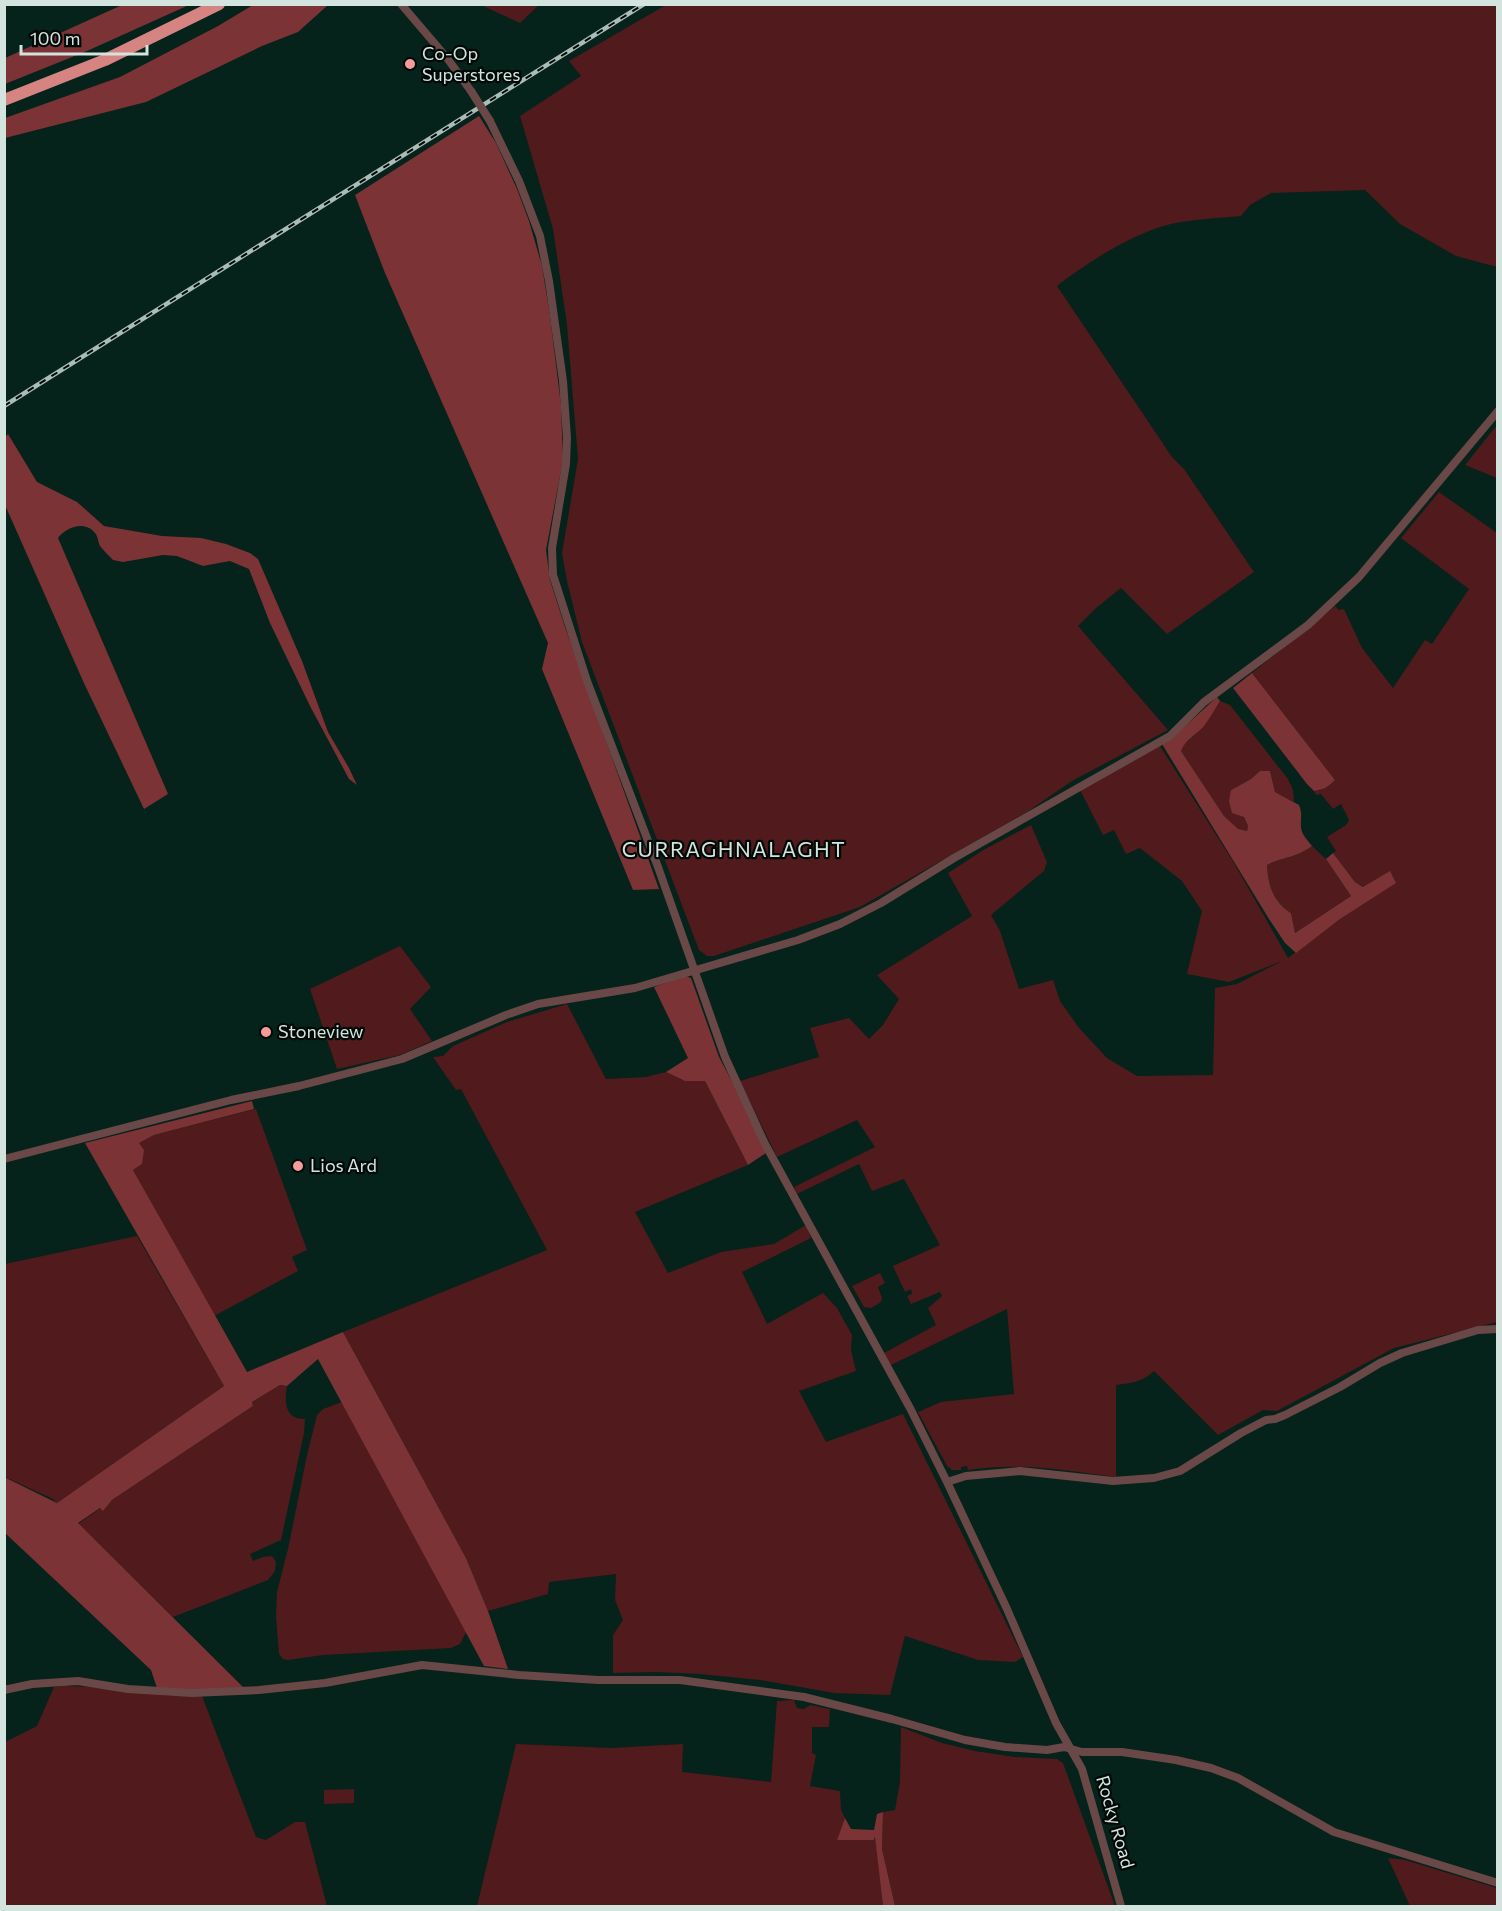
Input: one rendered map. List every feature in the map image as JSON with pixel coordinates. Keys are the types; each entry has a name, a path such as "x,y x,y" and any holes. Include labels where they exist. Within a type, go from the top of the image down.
{"highway":[{"path":"4,100 105,60 219,4"}],"street":[{"name":"Rocky Road","path":"401,4 447,58 490,121 519,181 536,225 549,281 563,381 567,438 566,464 552,548 553,575 587,681 654,856 725,1057 765,1144 910,1408 1007,1609 1056,1723 1082,1768 1121,1906"},
{"path":"4,1159 231,1100 299,1086 402,1059 538,1004 635,988 798,940 840,924 881,903 954,858 1170,736 1204,702 1308,625 1336,600 1359,577 1497,411"},
{"path":"947,1482 966,1476 1020,1471 1113,1481 1154,1478 1180,1471 1241,1433 1266,1420 1285,1415 1387,1359 1478,1330 1497,1329"},
{"path":"4,1690 33,1684 78,1682 128,1689 192,1693 260,1690 325,1683 422,1665 577,1678 635,1681 680,1680 804,1697 968,1741 1035,1750 1064,1748 1082,1752 1128,1753 1210,1768 1238,1778 1334,1832 1497,1883"}],"shaded area":[{"path":"122,5 189,5 87,51 5,84 5,58"},
{"path":"253,5 328,5 298,32 262,46 146,102 5,138 5,118 120,77 218,26"},
{"path":"481,5 539,5 520,23"},
{"path":"666,5 1497,5 1497,267 1456,256 1400,224 1365,190 1271,193 1250,205 1241,216 1180,222 1142,234 1097,258 1057,286 1172,457 1184,469 1254,572 1167,634 1121,588 1078,626 1168,730 1072,781 1027,812 860,907 714,956 707,956 699,950 582,642 567,581 562,553 578,459 567,325 553,229 520,116 581,76 569,61"},
{"path":"479,116 496,143 529,221 542,266 550,316 561,405 563,460 546,550 550,580 659,889 633,890 542,669 548,643 385,273 355,195"},
{"path":"1497,425 1497,478 1465,465"},
{"path":"8,434 37,482 77,502 104,526 162,536 201,538 226,544 250,553 258,559 302,661 328,732 357,785 349,779 310,706 270,623 249,569 230,561 203,566 177,556 163,555 123,562 113,560 100,546 96,534 91,529 76,526 58,538 168,794 144,809 83,681 5,505 5,437"},
{"path":"1439,492 1497,533 1497,1322 1394,1348 1277,1411 1263,1410 1218,1435 1154,1371 1145,1378 1116,1385 1116,1477 1025,1467 968,1470 967,1466 961,1467 961,1470 952,1470 947,1466 918,1412 941,1402 1014,1394 1007,1309 891,1365 882,1354 936,1325 928,1308 942,1296 940,1292 911,1304 907,1296 912,1294 911,1289 905,1292 893,1266 940,1245 904,1179 872,1191 859,1164 797,1194 794,1187 875,1147 857,1120 777,1157 740,1081 819,1057 810,1028 849,1018 869,1039 883,1025 899,999 877,975 972,916 948,873 985,849 1031,825 1047,862 1044,871 991,915 1000,931 1019,989 1053,980 1060,1001 1079,1028 1107,1058 1137,1076 1213,1075 1215,988 1237,984 1282,961 1229,982 1187,974 1202,911 1182,881 1140,848 1126,854 1114,830 1103,835 1079,788 1158,743 1234,863 1288,958 1340,919 1390,872 1364,887 1355,882 1333,853 1336,851 1327,837 1346,825 1349,820 1341,804 1333,809 1321,794 1316,795 1314,791 1321,790 1335,780 1252,673 1335,606 1339,610 1344,609 1362,648 1393,688 1425,640 1432,644 1469,589 1401,538"},
{"path":"1252,673 1335,780 1328,786 1314,791 1307,784 1233,688"},
{"path":"1217,697 1220,701 1204,726 1181,751 1224,816 1238,829 1247,831 1248,826 1244,817 1232,813 1229,801 1231,790 1260,771 1270,771 1275,792 1299,805 1302,830 1312,846 1267,865 1273,892 1280,904 1291,913 1295,933 1351,896 1326,859 1333,853 1355,882 1363,887 1390,871 1396,883 1340,919 1296,953 1285,943 1269,919 1162,744 1171,739"},
{"path":"1220,701 1230,705 1288,779 1293,790 1294,802 1275,792 1270,771 1260,771 1231,790 1248,826 1247,831 1238,830 1224,816 1181,751 1183,745 1202,728"},
{"path":"1312,846 1326,859 1351,896 1295,933 1291,913 1280,904 1273,892 1267,865"},
{"path":"400,946 431,987 410,1009 432,1041 400,1055 337,1069 310,989"},
{"path":"685,976 691,978 719,1057 769,1151 748,1165 705,1081 685,1081 666,1072 688,1058 654,987"},
{"path":"567,1004 606,1079 646,1077 666,1072 685,1081 705,1081 748,1165 635,1212 668,1273 721,1252 774,1244 806,1225 811,1238 742,1272 767,1324 823,1293 837,1308 852,1335 851,1350 856,1371 799,1391 826,1442 903,1414 1023,1657 1015,1662 978,1660 905,1636 890,1695 834,1693 760,1680 700,1674 613,1673 613,1635 623,1620 615,1600 616,1574 549,1582 548,1594 488,1611 466,1558 343,1332 547,1250 461,1089 456,1090 433,1057 443,1056 453,1046 507,1022"},
{"path":"252,1101 254,1109 154,1135 139,1143 144,1150 142,1164 133,1170 247,1372 343,1332 466,1558 488,1611 508,1669 484,1666 318,1359 287,1386 280,1385 252,1402 253,1406 112,1500 103,1511 100,1508 78,1523 246,1690 158,1691 151,1670 5,1533 4,1477 57,1503 224,1386 85,1143"},
{"path":"256,1109 307,1250 292,1257 298,1271 214,1316 133,1170 142,1164 139,1143 154,1135"},
{"path":"137,1236 224,1386 57,1503 5,1477 5,1264"},
{"path":"880,1273 885,1283 878,1287 881,1302 871,1308 864,1307 852,1286"},
{"path":"280,1385 287,1386 286,1403 290,1413 305,1419 281,1540 250,1554 253,1561 272,1556 276,1562 275,1571 268,1580 173,1617 78,1524 101,1508 103,1511 112,1500 253,1406 252,1402"},
{"path":"342,1402 466,1632 460,1644 451,1648 323,1655 288,1660 283,1659 279,1654 276,1617 277,1592 317,1415 323,1409"},
{"path":"54,1687 202,1696 256,1837 266,1840 295,1822 305,1822 327,1906 5,1906 5,1742 37,1726"},
{"path":"794,1700 797,1708 804,1709 810,1705 830,1709 829,1727 812,1727 812,1753 816,1755 810,1786 840,1791 841,1810 845,1818 837,1840 876,1840 883,1906 477,1906 516,1744 611,1748 683,1744 682,1772 771,1782 777,1701"},
{"path":"901,1727 942,1743 975,1751 1015,1757 1057,1759 1063,1763 1115,1906 895,1906 882,1849 883,1812 895,1810 900,1782"},
{"path":"354,1789 354,1803 324,1804 324,1790"},
{"path":"883,1812 882,1849 895,1906 883,1906 875,1837 874,1840 837,1840 845,1818 851,1829 874,1830 877,1814"},
{"path":"1388,1858 1405,1860 1497,1888 1497,1906 1410,1906"}],"railway":[{"path":"4,406 644,4"}],"place":[{"name":"Co-Op Superstores","path":"410,64"},
{"name":"Stoneview","path":"266,1032"},
{"name":"Lios Ard","path":"298,1166"}],"district":[{"name":"CURRAGHNALAGHT","path":"734,850"}]}
